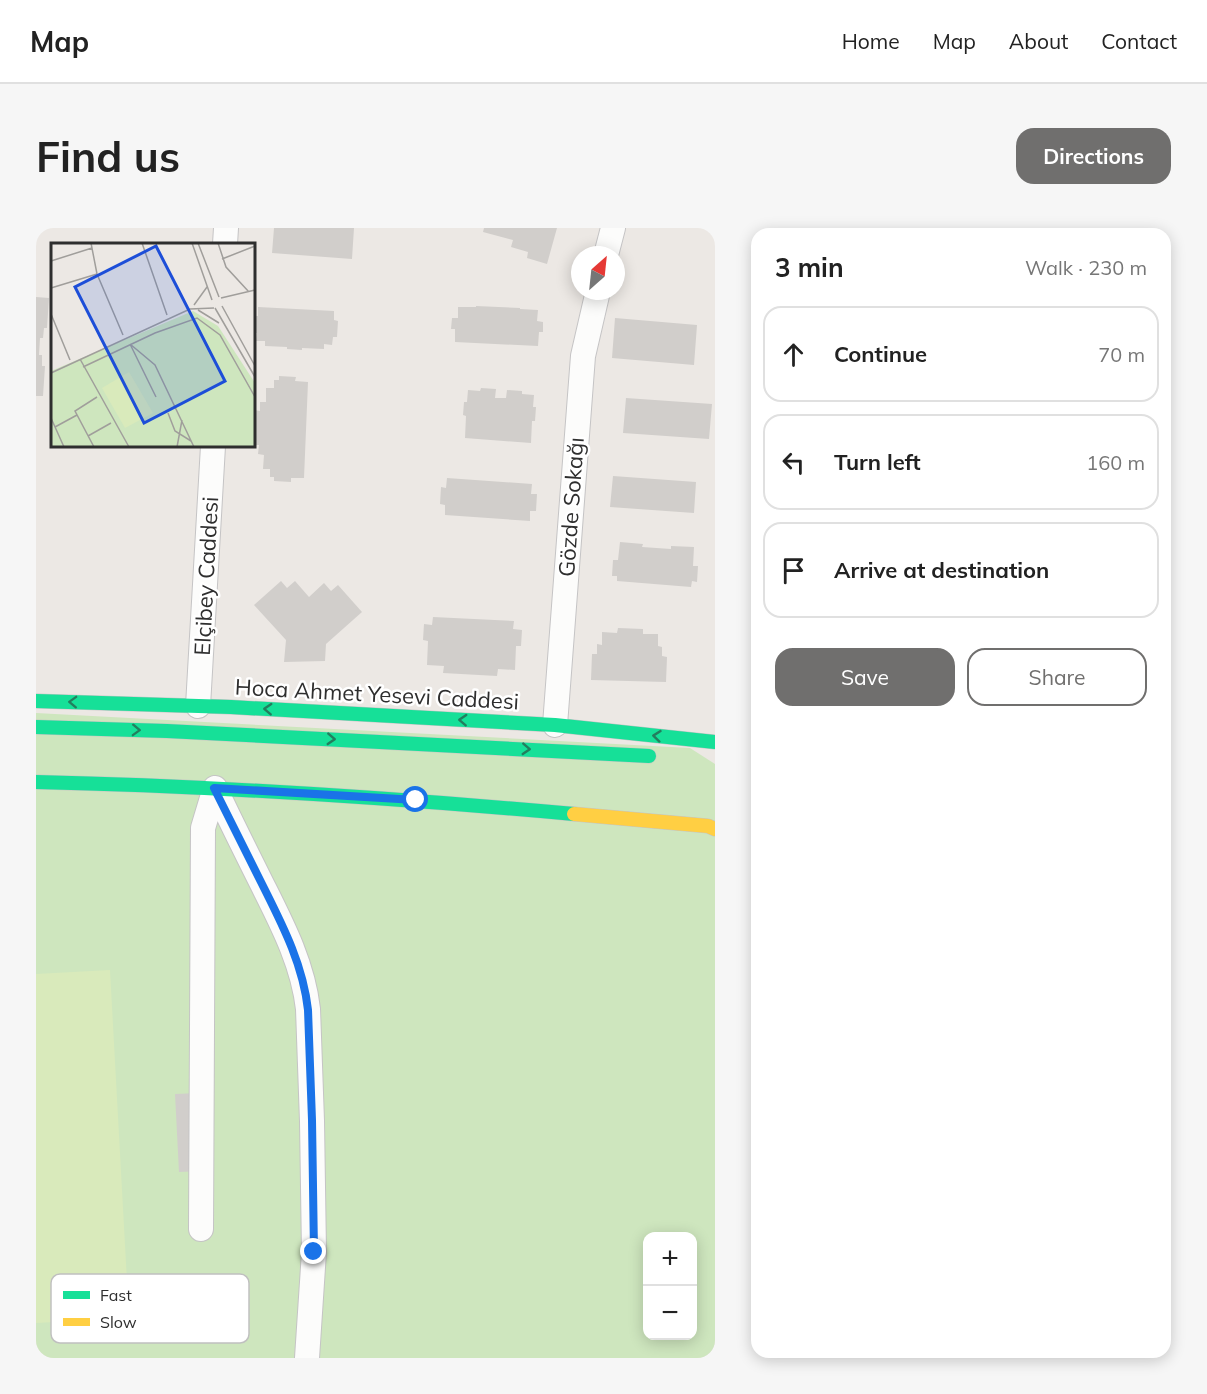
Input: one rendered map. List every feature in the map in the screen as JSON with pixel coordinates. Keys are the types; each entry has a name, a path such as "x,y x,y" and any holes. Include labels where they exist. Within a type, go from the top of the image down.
{"main road":[{"name":"Hoca Ahmet Yesevi Caddesi","path":"36,701 198,706 555,725 715,742"},
{"path":"36,727 660,756"},
{"path":"36,782 214,788 438,802 708,826 715,829"}],"street":[{"path":"225,243 226,228"},
{"path":"608,246 613,228"},
{"name":"Gözde Sokağı","path":"555,725 583,356 596,300"},
{"name":"Elçibey Caddesi","path":"198,706 213,447"},
{"path":"201,1229 203,828 214,788"},
{"path":"214,788 297,959 306,992 314,1186 314,1252 308,1358"}],"green space":[{"path":"36,713 690,748 715,764 715,1358 36,1358"},
{"path":"110,970 127,1274 51,1274 51,1322 36,1323 36,974"}],"building":[{"path":"274,228 354,228 352,259 272,253"},
{"path":"484,228 557,228 547,264 527,258 528,252 511,247 513,240 483,232"},
{"path":"36,297 49,298 47,328 44,328 43,338 40,338 39,355 42,355 42,366 45,366 43,396 36,396"},
{"path":"258,307 334,311 334,320 338,321 337,337 333,337 332,345 324,344 324,349 302,348 302,350 265,346 265,341 256,341 255,316 258,316"},
{"path":"458,307 538,310 537,321 543,322 543,332 539,332 538,346 455,342 455,329 451,329 452,318 458,318"},
{"path":"615,318 697,325 694,365 612,358"},
{"path":"279,376 296,377 295,381 308,382 304,478 291,478 291,482 274,481 274,477 270,477 270,469 263,469 264,455 258,454 259,445 255,445 255,410 260,411 260,402 266,402 266,388 274,388 274,380 279,380"},
{"path":"481,388 496,389 495,398 506,398 507,390 534,395 533,407 536,407 535,421 532,421 531,443 465,438 464,402 467,402 468,390 480,391"},
{"path":"626,398 712,404 709,439 623,433"},
{"path":"613,476 696,482 694,513 610,507"},
{"path":"447,478 532,484 531,494 537,494 536,511 530,511 530,521 445,515 445,505 440,504 441,487 446,488"},
{"path":"620,542 643,544 642,547 671,549 671,546 694,547 693,566 698,566 697,582 692,581 691,587 617,581 617,576 612,576 613,560 618,560"},
{"path":"281,581 287,588 295,581 309,597 324,583 331,591 338,585 362,612 326,644 325,661 284,662 286,640 254,605"},
{"path":"433,617 514,621 513,629 522,630 521,646 516,646 515,670 498,669 497,676 443,673 444,666 427,665 428,641 423,640 424,624 432,625"},
{"path":"618,628 643,629 643,634 658,634 658,646 662,647 662,656 667,657 666,682 591,680 592,654 597,654 597,644 602,645 602,632 617,633"},
{"path":"199,1093 203,1171 179,1172 175,1094"}],"traffic: fast":[{"path":"36,701 231,707 555,725 715,742"},
{"path":"36,727 167,731 649,756"},
{"path":"36,782 305,793 574,814"}],"traffic: slow":[{"path":"574,814 708,826 715,829"}],"route":[{"path":"314,1252 312,1120 306,992 297,959 214,788 416,800"}]}
